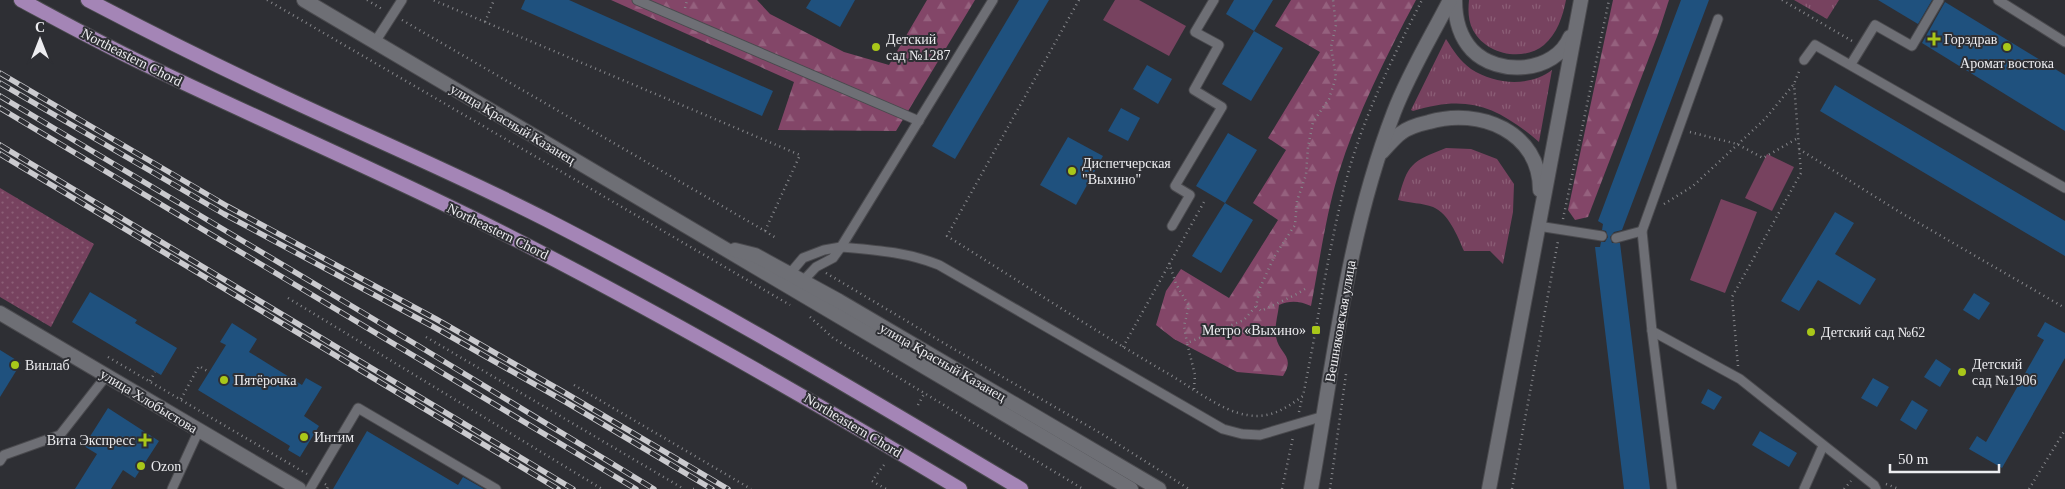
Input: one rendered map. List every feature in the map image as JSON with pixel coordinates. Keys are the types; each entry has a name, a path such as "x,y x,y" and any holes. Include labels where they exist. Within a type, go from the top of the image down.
{"main road":[{"name":"Northeastern Chord","path":"21,0 141,63 396,181 584,274 780,382 960,489"},
{"path":"88,0 264,88 544,218 621,258 749,328 1021,489"}],"street":[{"name":"улица Красный Казанец","path":"304,0 722,247 786,278 1130,489"},
{"name":"Вешняковская улица","path":"1311,489 1347,276 1361,214 1394,110 1450,0"},
{"name":"Вешняковская улица","path":"1455,0 1459,30 1472,50 1491,63 1514,68 1537,65 1554,58 1568,42 1575,24"},
{"name":"Вешняковская улица","path":"1489,489 1581,0"},
{"name":"Вешняковская улица","path":"1379,156 1401,132 1439,119 1465,117 1486,121 1506,130 1524,143 1536,161 1540,180 1538,226"},
{"name":"улица Красный Казанец","path":"786,278 804,282 1159,489"},
{"name":"улица Хлобыстова","path":"0,313 295,488"}],"lane":[{"path":"376,42 402,0"},
{"path":"637,0 919,121"},
{"path":"804,282 816,267 833,258 841,247 993,0"},
{"path":"1172,226 1190,195 1175,186 1222,107 1194,90 1219,45 1195,32 1214,0"},
{"path":"1851,64 1875,24 1912,46 1939,0"},
{"path":"1998,0 2065,42"},
{"path":"1672,489 1652,331 1642,231 1718,18"},
{"path":"1804,60 1815,44 2065,188"},
{"path":"1538,226 1560,231 1602,236"},
{"path":"1616,238 1642,231"},
{"path":"786,278 803,258 824,250 841,247 897,252 918,256 939,265 1223,429 1242,434 1260,435 1324,416"},
{"path":"1652,331 1740,379 1823,446 1874,484 1876,489"},
{"path":"0,461 4,455 60,435 106,375"},
{"path":"310,489 358,408 496,489"},
{"path":"172,489 199,430"},
{"path":"1804,489 1823,446"}],"path":[{"path":"267,0 794,308"},
{"path":"367,0 776,238"},
{"path":"433,0 800,155 765,231"},
{"path":"484,22 494,0"},
{"path":"1079,0 947,236 1123,347 1227,409 1247,415 1270,415 1284,410 1303,396"},
{"path":"1187,343 1244,320 1256,306 1260,288 1274,257 1295,225 1298,201 1306,175 1308,147 1313,122 1329,99 1336,77 1331,47 1336,25 1333,0"},
{"path":"1282,489 1303,396 1328,262 1347,177 1361,134 1389,64 1422,0"},
{"path":"1512,489 1560,231 1609,0"},
{"path":"1782,0 1862,47"},
{"path":"1649,213 1693,186 1766,119 1794,84 1804,60"},
{"path":"1740,379 1732,298 1801,173 1794,84"},
{"path":"1679,129 1737,144 1763,158 1798,138"},
{"path":"1799,149 1898,211 2065,308"},
{"path":"1123,347 1204,202"},
{"path":"1169,264 1176,284 1189,306 1184,326 1195,375 1194,389"},
{"path":"833,278 1102,434 1189,489"},
{"path":"1256,306 1261,311 1298,294 1305,288"},
{"path":"288,298 602,489"},
{"path":"810,317 833,338 1083,489"},
{"path":"426,337 684,489"},
{"path":"108,357 328,486 327,489"},
{"path":"1330,489 1347,365"},
{"path":"181,399 199,366 209,372"},
{"path":"150,381 155,372"},
{"path":"574,386 751,489"},
{"path":"918,405 924,394"},
{"path":"2029,489 2065,430"},
{"path":"884,465 872,481 886,489"}],"green space":[{"path":"611,0 757,0 770,14 844,52 889,65 927,0 975,0 896,131 778,130 794,82"},
{"path":"1115,0 1139,0 1186,26 1169,56 1103,20"},
{"path":"1291,0 1416,0 1373,86 1354,130 1338,175 1330,206 1311,306 1295,302 1279,305 1276,337 1286,355 1288,364 1283,376 1237,372 1174,339 1156,325 1166,291 1181,269 1229,298 1278,220 1253,203 1286,150 1268,138 1320,52 1275,26"},
{"path":"1469,0 1566,0 1559,24 1549,41 1535,50 1516,54 1496,50 1479,39 1470,23"},
{"path":"1613,0 1669,0 1658,34 1588,217 1575,220 1568,210"},
{"path":"1794,0 1839,0 1827,19"},
{"path":"1446,39 1467,66 1491,78 1512,82 1523,81 1533,79 1552,70 1539,142 1509,120 1495,112 1480,107 1466,104 1450,104 1411,110"},
{"path":"1446,148 1471,149 1497,159 1514,184 1513,212 1503,264 1490,251 1464,251 1452,226 1439,210 1429,206 1398,200 1408,171 1413,165 1425,157"},
{"path":"1767,154 1794,167 1772,211 1745,198"},
{"path":"0,188 94,244 51,327 0,297"},
{"path":"1721,199 1757,212 1725,293 1690,280"}],"building":[{"path":"525,0 569,0 773,91 762,116 521,9"},
{"path":"811,0 855,0 840,27 806,8"},
{"path":"1019,0 1049,0 955,159 932,146"},
{"path":"1234,0 1273,0 1254,31 1226,14"},
{"path":"1681,0 1709,0 1622,230 1614,232 1610,237 1612,243 1620,243 1650,489 1624,489 1595,247 1600,247 1601,242 1605,242 1608,237 1606,231 1602,230 1603,224 1598,221"},
{"path":"1878,0 1932,0 1918,24"},
{"path":"1945,2 2065,75 2065,131 1922,43"},
{"path":"1254,31 1283,48 1251,101 1222,84"},
{"path":"1147,65 1172,79 1158,104 1133,89"},
{"path":"1835,85 2065,221 2065,256 1820,111"},
{"path":"1121,108 1140,118 1128,141 1108,131"},
{"path":"1228,133 1257,150 1225,203 1196,186"},
{"name":"Диспетчерская \"Выхино\"","path":"1068,137 1103,156 1076,205 1040,185"},
{"path":"1225,203 1253,220 1221,273 1192,256"},
{"path":"1835,212 1854,223 1835,254 1876,279 1860,305 1818,280 1799,311 1781,301"},
{"path":"90,292 137,320 135,323 177,348 161,375 72,322"},
{"path":"1974,293 1990,303 1979,320 1963,310"},
{"path":"2045,322 2065,333 2065,358 2002,468 1969,449 1977,436 1986,442 2044,340 2037,336"},
{"path":"232,323 257,339 249,352 302,385 306,378 322,387 304,416 319,426 300,457 288,450 290,446 198,390 226,345 220,342"},
{"path":"0,350 21,363 0,397"},
{"path":"1936,359 1951,369 1940,387 1924,377"},
{"path":"1873,378 1889,387 1877,407 1861,398"},
{"path":"1708,389 1722,397 1714,410 1701,403"},
{"path":"1912,400 1928,410 1916,430 1900,420"},
{"path":"108,408 159,441 135,478 123,470 111,489 75,489 97,454 84,446"},
{"path":"367,431 458,485 463,477 484,489 333,489"},
{"path":"1760,431 1797,453 1789,467 1752,445"}],"railway":[{"path":"0,73 227,206 436,319 728,489"},
{"path":"0,83 224,214 432,326 564,401 712,489"},
{"path":"0,96 654,489"},
{"path":"0,108 636,489"},
{"path":"0,145 573,489"},
{"path":"0,154 558,489"}],"place":[{"name":"Горздрав","path":"1934,39"},
{"name":"Детский сад №1287","path":"876,47"},
{"name":"Аромат востока","path":"2007,47"},
{"name":"Диспетчерская \"Выхино\"","path":"1072,171"},
{"name":"Метро «Выхино»","path":"1316,330"},
{"name":"Детский сад №62","path":"1811,332"},
{"name":"Винлаб","path":"15,365"},
{"name":"Детский сад №1906","path":"1962,372"},
{"name":"Пятёрочка","path":"224,380"},
{"name":"Интим","path":"304,437"},
{"name":"Вита Экспресс","path":"145,440"},
{"name":"Ozon","path":"141,466"}]}
